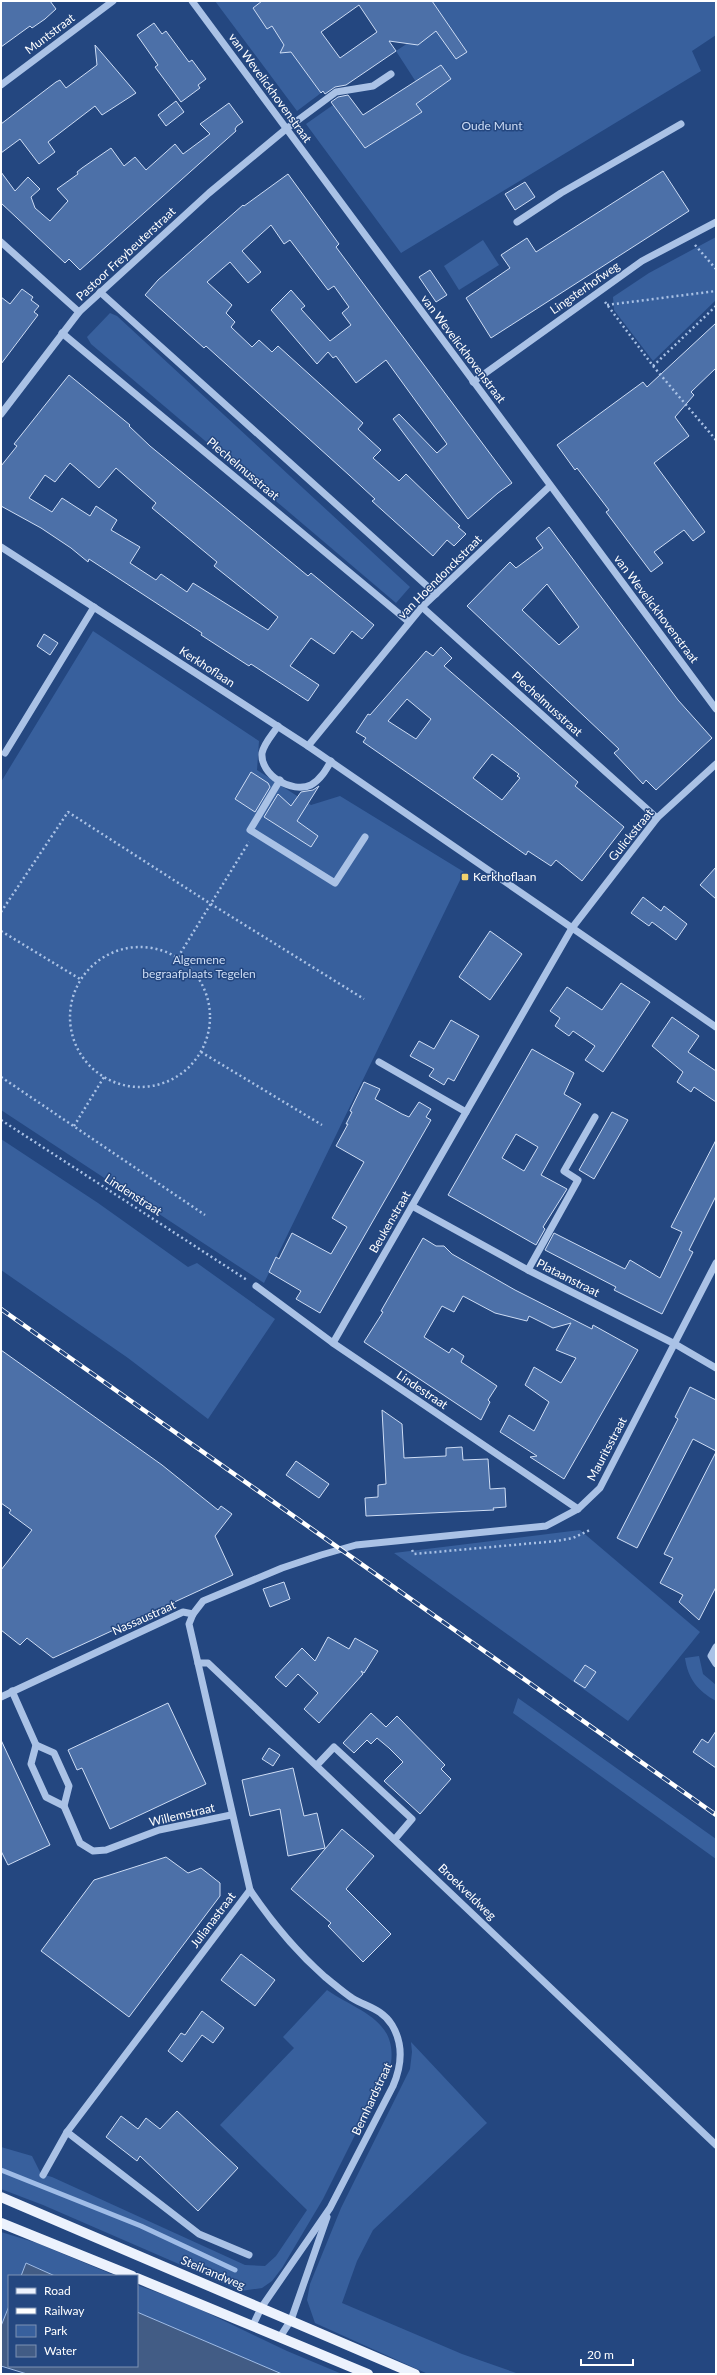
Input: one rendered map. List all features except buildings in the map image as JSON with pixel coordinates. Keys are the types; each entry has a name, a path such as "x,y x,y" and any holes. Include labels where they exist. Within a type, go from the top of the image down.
{"main road":[{"name":"Steilrandweg","path":"1,2197 415,2374"},
{"path":"1,2223 130,2275"},
{"path":"138,2278 368,2374"}],"street":[{"name":"Muntstraat","path":"1,85 113,1"},
{"name":"van Wevelickhovenstraat","path":"192,1 716,709"},
{"name":"Pastoor Freybeuterstraat","path":"1,414 79,312 209,193 286,129 336,92 373,86 391,74"},
{"path":"517,222 561,193 681,124"},
{"name":"Lingsterhofweg","path":"473,382 642,261 716,222"},
{"path":"1,242 79,312"},
{"path":"100,292 436,594"},
{"name":"Plechelmusstraat","path":"62,333 409,622"},
{"name":"van Hoendonckstraat","path":"308,746 422,607 550,486"},
{"name":"Kerkhoflaan","path":"1,547 331,761 716,1027"},
{"path":"4,753 94,607"},
{"name":"Plechelmusstraat","path":"422,607 656,818"},
{"path":"278,726 264,746 262,758 269,772 280,780 290,786 305,787 322,777 331,761"},
{"name":"Gulickstraat","path":"572,928 656,818 716,764"},
{"path":"280,780 250,830 335,883 365,837"},
{"name":"Beukenstraat","path":"333,1343 572,928"},
{"path":"379,1062 466,1112"},
{"path":"528,1270 578,1180 564,1171 595,1117"},
{"name":"Plataanstraat","path":"412,1206 528,1270 675,1344 716,1368"},
{"name":"Mauritsstraat","path":"341,1549 356,1545 546,1526 578,1509 600,1488 716,1264"},
{"name":"Lindestraat","path":"256,1286 333,1343 578,1509"},
{"name":"Nassaustraat","path":"1,1697 183,1612 193,1614 204,1601 282,1568 341,1549"},
{"name":"Julianastraat","path":"43,2175 67,2132 250,1890 231,1815 189,1624 193,1614"},
{"path":"716,1647 712,1656 716,1664"},
{"name":"Broekveldweg","path":"198,1663 208,1663 716,2145"},
{"path":"12,1691 36,1745 31,1764 46,1797 64,1806 69,1786 54,1753 36,1745"},
{"path":"316,1766 334,1747 412,1819 395,1839"},
{"name":"Willemstraat","path":"64,1806 80,1843 92,1851 106,1850 159,1830 231,1815"},
{"name":"Bernhardstraat","path":"250,1890 269,1918 325,1977 352,1998 381,2012 392,2025 400,2047 400,2071 330,2208 291,2320 280,2337"},
{"path":"67,2132 199,2234 249,2255"},
{"name":"Bernhardstraat","path":"253,2326 260,2308 330,2208"}],"path":[{"path":"688,237 716,269"},
{"path":"607,305 716,291"},
{"path":"598,292 653,366 716,440"},
{"path":"653,366 716,306"},
{"path":"1,912 68,812 211,904 364,999"},
{"path":"178,958 255,833"},
{"path":"1,931 80,979"},
{"path":"136,946 158,948 178,958 194,972 205,990 208,1004 208,1032 201,1052 187,1069 168,1081 147,1087 124,1086 104,1077 86,1063 74,1044 69,1022 71,999 80,979 95,962 114,951 136,946"},
{"path":"201,1052 322,1125"},
{"path":"1,1077 205,1215"},
{"path":"74,1126 104,1077"},
{"name":"Lindenstraat","path":"1,1120 256,1286"},
{"path":"405,1540 414,1554 557,1541 573,1538 590,1530"}],"green space":[{"path":"215,1 262,1 253,8 267,29 272,26 284,45 283,48 286,52 291,52 321,93 297,111"},
{"name":"Oude Munt","path":"432,1 716,1 716,35 692,51 701,71 401,253 306,124 333,105 365,148 422,112 416,104 451,79 441,65 416,82 396,51 408,43 430,22 456,59 467,52"},
{"path":"716,237 716,300 653,361 614,310 613,297 649,273"},
{"path":"483,240 499,265 459,290 444,266"},
{"path":"110,313 117,316 410,587 396,603 91,344 87,337"},
{"name":"Algemene begraafplaats Tegelen","path":"93,631 259,741 257,770 311,805 340,796 464,872 264,1283 1,1110 1,782"},
{"path":"1,1139 98,1203 188,1267 197,1263 275,1319 208,1419 128,1358 1,1270"},
{"path":"580,1530 700,1632 628,1721 394,1553"},
{"path":"699,1656 703,1674 716,1685 716,1701 699,1689 691,1678 686,1665 685,1658"},
{"path":"518,1698 716,1839 716,1859 513,1713"},
{"path":"327,1990 362,2011 381,2026 388,2036 391,2048 391,2063 323,2199 282,2268 272,2281 262,2288 241,2291 43,2205 1,2189 1,2147 32,2156 41,2174 52,2177 245,2265 265,2266 276,2256 307,2210 220,2125 294,2048 283,2037"},
{"path":"411,2042 487,2123 373,2230 357,2261 342,2303 462,2354 519,2374 428,2374 315,2323 307,2300 310,2284 341,2208 410,2069 412,2052"},
{"path":"1,2232 37,2243 114,2275 53,2275 26,2263 21,2275 8,2275 8,2308 1,2326"},
{"path":"138,2285 189,2304 287,2351 342,2374 282,2374 138,2312"}],"water":[{"path":"26,2263 53,2275 21,2275"},
{"path":"8,2308 8,2367 138,2367 138,2312 282,2374 27,2374 1,2366 1,2326"}],"waterway":[{"path":"1,2170 141,2226 235,2270"}],"railway":[{"path":"1,1309 716,1815"}],"place":[{"name":"Kerkhoflaan","path":"465,877"}]}
